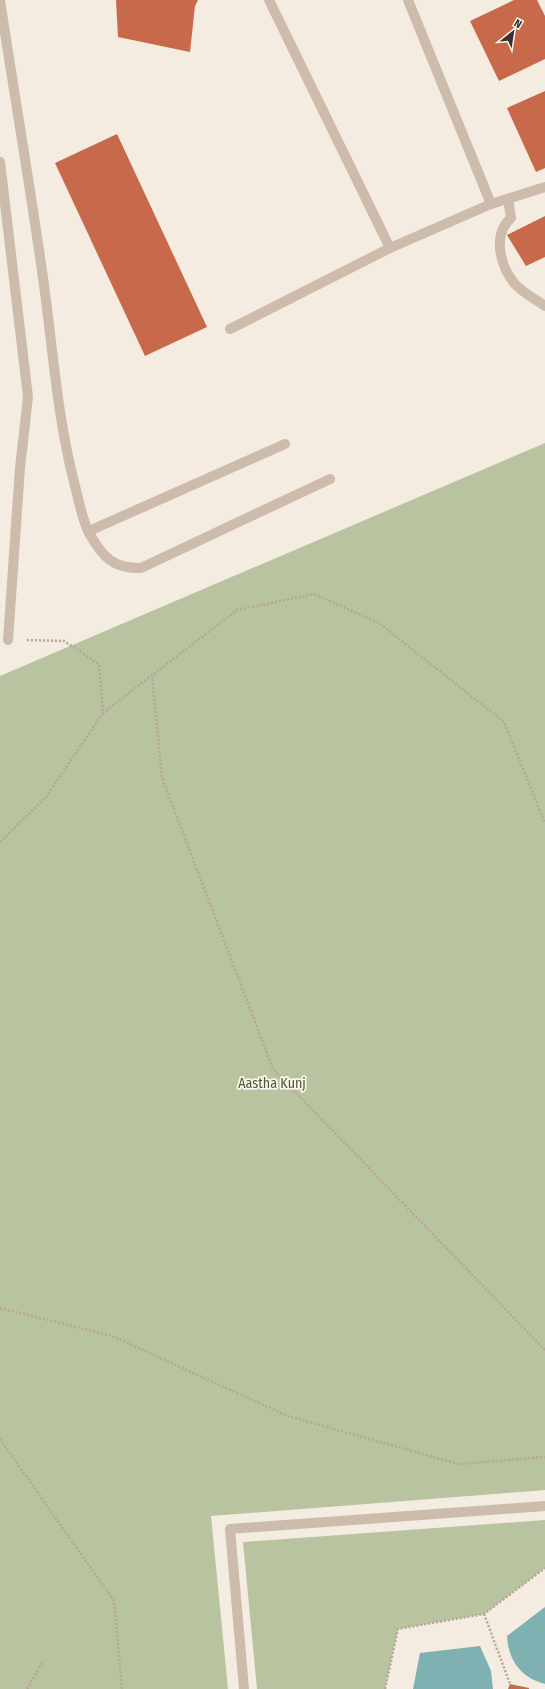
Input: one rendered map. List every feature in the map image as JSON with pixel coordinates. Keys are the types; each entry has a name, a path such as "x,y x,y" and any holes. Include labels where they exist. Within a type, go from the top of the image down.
{"lane":[{"path":"0,0 43,278 60,413 68,461 88,531 101,552 112,562 127,568 141,568 330,479"},
{"path":"268,0 390,248"},
{"path":"408,0 490,204"},
{"path":"0,162 28,397 20,468 8,640"},
{"path":"230,329 390,248 490,204 545,187"},
{"path":"508,199 511,218 501,232 500,244 502,259 514,283 524,292 545,306"},
{"path":"88,531 285,444"},
{"path":"244,1689 230,1529 545,1506"}],"path":[{"path":"0,842 46,797 103,713 237,610 314,594 380,623 504,722 545,823"},
{"path":"8,640 64,641 99,664 103,713"},
{"path":"152,675 162,778 273,1069 545,1350"},
{"path":"0,1308 112,1336 288,1416 458,1464 545,1457"},
{"path":"0,1439 114,1601 122,1689"},
{"path":"385,1689 398,1629 484,1614 545,1568"},
{"path":"484,1614 510,1684"},
{"path":"27,1689 42,1663"}],"green space":[{"name":"Aastha Kunj","path":"545,443 545,1490 211,1516 228,1689 0,1689 0,676"},
{"path":"545,1520 545,1568 484,1614 398,1629 385,1689 257,1689 243,1542"}],"water":[{"path":"545,1607 545,1684 529,1677 517,1667 510,1653 507,1636"},
{"path":"480,1646 491,1671 493,1689 413,1689 420,1653"}],"building":[{"path":"116,0 198,0 195,6 190,52 118,37"},
{"path":"514,0 537,0 545,16 545,59 499,81 470,21"},
{"path":"545,91 545,168 536,172 507,108"},
{"path":"117,134 207,327 145,356 55,163"},
{"path":"545,216 545,257 526,266 507,235"},
{"path":"510,1684 529,1688 529,1689 508,1689"}]}
